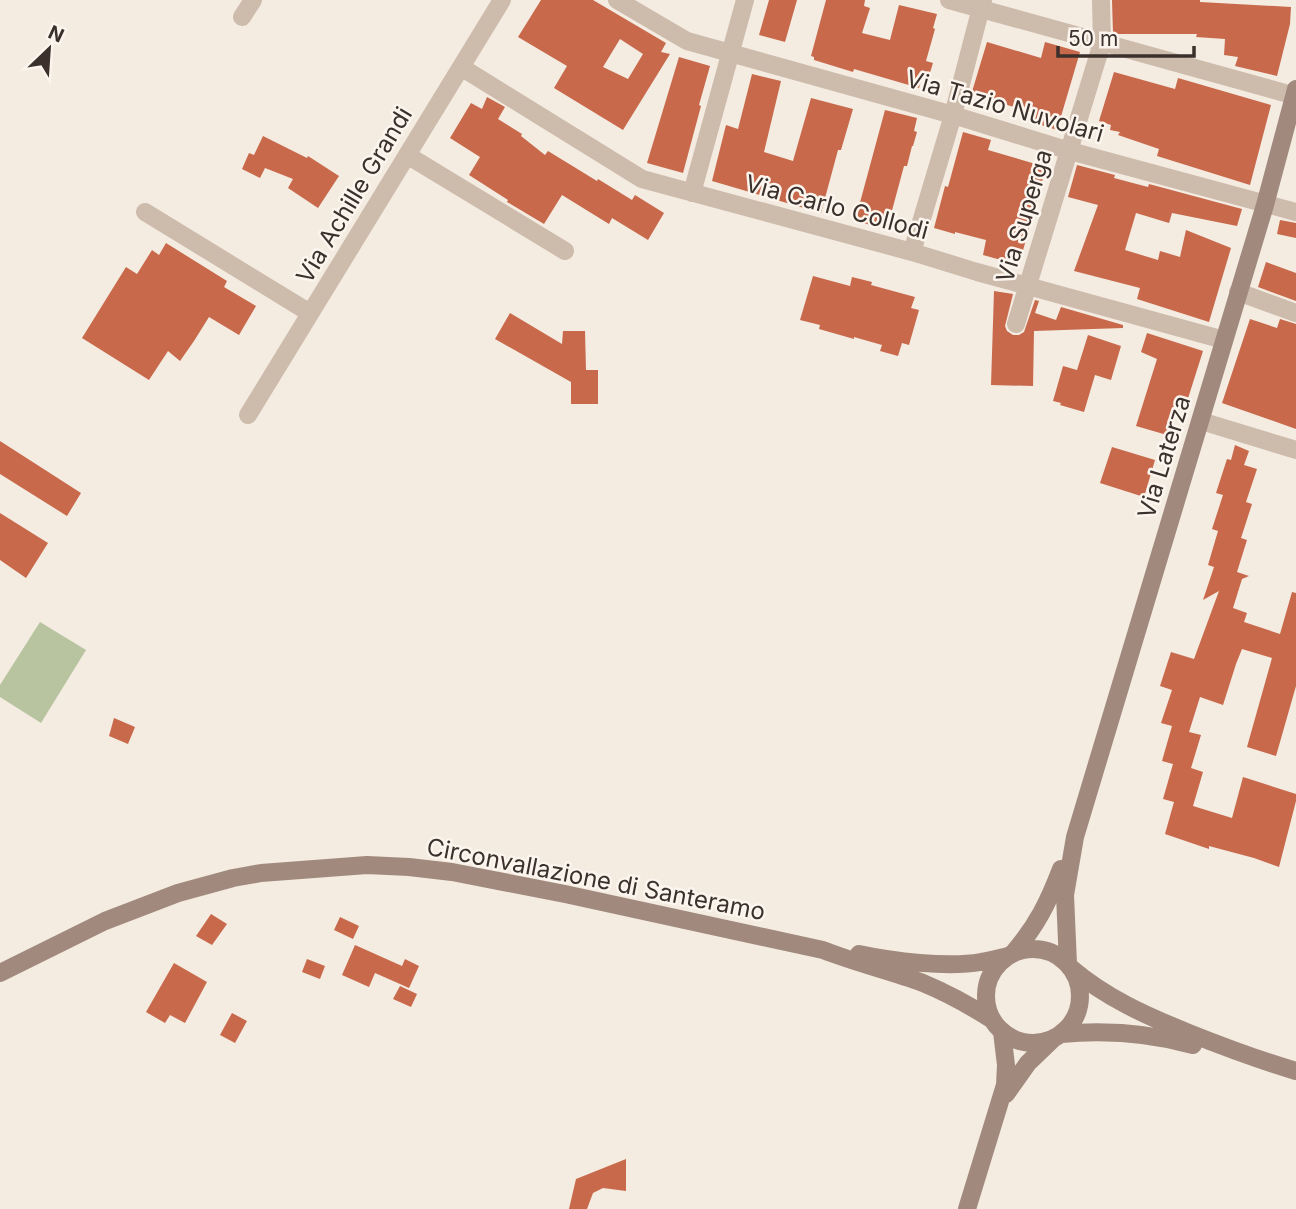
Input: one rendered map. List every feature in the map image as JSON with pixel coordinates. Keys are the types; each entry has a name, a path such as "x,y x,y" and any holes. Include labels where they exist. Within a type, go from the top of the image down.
{"main road":[{"name":"Via Laterza","path":"1075,837 1265,205 1295,94"},
{"path":"967,1209 1005,1085 1006,1065 997,1025 986,1005 989,977 997,965 1031,932 1046,907 1075,837"},
{"path":"999,1106 1028,1063 1071,1024 1078,1010 1078,981 1069,966 1065,895 1075,837"},
{"name":"Circonvallazione di Santeramo","path":"0,973 105,921 178,893 233,878 261,873 367,865 409,867 452,872 565,894 823,950 931,987 960,1000 997,1025"},
{"path":"1011,954 1028,949 1043,950 1056,955 1082,977 1130,1007 1240,1054"},
{"name":"Circonvallazione di Santeramo","path":"823,950 960,964 1011,954"},
{"path":"997,1025 1014,1039 1027,1043 1040,1043 1086,1032 1147,1035 1240,1054 1296,1071"}],"street":[{"path":"242,17 253,0"},
{"name":"Via Achille Grandi","path":"248,415 502,0"},
{"name":"Via Tazio Nuvolari","path":"618,0 687,41 953,115 1070,151 1296,212"},
{"path":"692,193 745,0"},
{"path":"949,0 982,4 1102,43 1295,94"},
{"name":"Via Superga","path":"1016,324 1102,43 1101,0"},
{"path":"912,251 953,115 982,4"},
{"name":"Via Carlo Collodi","path":"461,67 642,179 912,251 977,272 1224,340"},
{"path":"407,155 565,251"},
{"path":"145,212 310,313"},
{"path":"1238,292 1296,313"},
{"path":"1201,421 1296,450"}],"green space":[{"path":"40,622 86,650 41,723 0,697 0,685"}],"building":[{"path":"541,0 593,0 666,43 661,52 670,54 623,130 554,88 567,66 518,37","holes":["620,39 643,54 628,79 603,67"]},
{"path":"769,0 797,0 785,42 759,35"},
{"path":"826,0 865,0 864,6 870,8 862,33 890,40 899,5 937,14 926,61 933,63 928,79 922,77 919,88 814,60 811,56"},
{"path":"1112,0 1200,0 1291,7 1290,24 1277,76 1235,66 1238,57 1224,55 1225,39 1196,37 1197,34 1113,34"},
{"path":"987,42 1041,58 1045,42 1080,52 1057,130 1023,119 1025,110 971,95"},
{"path":"679,57 710,66 683,173 647,163"},
{"path":"1114,72 1175,89 1178,78 1271,105 1250,185 1157,156 1159,149 1118,135 1120,132 1110,130 1111,125 1099,121"},
{"path":"752,74 781,81 764,152 793,161 811,98 853,109 841,150 838,150 821,213 712,181 726,125 738,129"},
{"path":"487,97 505,107 498,119 522,134 521,136 545,155 548,151 632,200 635,195 664,213 648,240 612,218 609,224 562,195 544,224 469,175 480,157 450,138 471,103 482,109"},
{"path":"885,110 917,118 914,131 917,132 907,166 904,166 887,229 855,221"},
{"path":"963,132 991,140 988,150 1046,167 1019,265 983,255 986,240 934,228"},
{"path":"263,136 307,158 308,156 339,176 318,208 288,188 293,179 265,168 260,178 242,169 249,153 254,155"},
{"path":"1077,165 1115,175 1114,178 1148,187 1149,184 1242,209 1237,226 1172,213 1169,223 1136,213 1125,250 1158,260 1160,251 1180,257 1186,230 1231,248 1209,322 1137,299 1140,288 1074,271 1098,205 1068,197"},
{"path":"1280,220 1296,223 1296,238 1277,234"},
{"path":"166,243 227,281 224,287 256,306 239,335 209,317 180,361 168,351 149,380 82,338 126,267 137,274 152,250 159,255"},
{"path":"1266,262 1296,273 1296,301 1258,287"},
{"path":"813,276 850,286 852,277 915,297 911,308 919,310 909,345 902,343 898,356 880,351 882,345 819,329 820,325 800,320"},
{"path":"994,291 1013,294 1005,326 1013,335 1024,332 1035,300 1039,301 1035,313 1056,320 1061,307 1123,325 1123,328 1034,331 1033,386 991,385"},
{"path":"510,313 562,344 563,331 585,331 586,370 598,370 598,404 571,404 571,382 495,339"},
{"path":"1250,319 1277,328 1280,319 1296,324 1296,429 1222,403"},
{"path":"1147,333 1203,351 1184,411 1175,408 1167,435 1136,426 1157,359 1141,352"},
{"path":"1088,335 1121,346 1111,380 1095,375 1084,412 1053,401 1063,366 1077,370"},
{"path":"0,441 81,493 67,516 0,474"},
{"path":"1235,445 1249,451 1244,465 1257,469 1246,502 1252,504 1241,538 1247,540 1237,572 1249,576 1242,579 1233,608 1247,613 1244,622 1280,634 1292,592 1296,593 1296,686 1276,756 1247,747 1272,658 1242,649 1223,705 1200,697 1189,732 1201,735 1191,768 1203,772 1193,806 1232,818 1243,777 1296,794 1279,867 1209,846 1209,849 1165,834 1174,802 1163,799 1173,764 1162,761 1172,726 1161,723 1172,690 1160,686 1171,652 1194,659 1219,591 1203,600 1214,567 1208,565 1218,531 1212,529 1223,495 1216,493 1227,459 1231,460"},
{"path":"1112,447 1155,460 1144,497 1100,483"},
{"path":"0,513 48,543 26,578 0,560"},
{"path":"114,718 135,727 128,744 109,736"},
{"path":"211,914 227,924 212,945 196,936"},
{"path":"340,917 359,926 353,939 334,930"},
{"path":"355,945 402,966 405,959 419,966 409,988 375,973 369,987 342,975"},
{"path":"307,959 325,966 320,979 302,972"},
{"path":"174,963 207,982 185,1023 170,1015 165,1023 146,1012"},
{"path":"400,986 417,994 411,1007 393,999"},
{"path":"232,1013 247,1021 235,1043 220,1035"},
{"path":"626,1159 626,1191 603,1188 593,1193 587,1209 569,1209 576,1179"}]}
